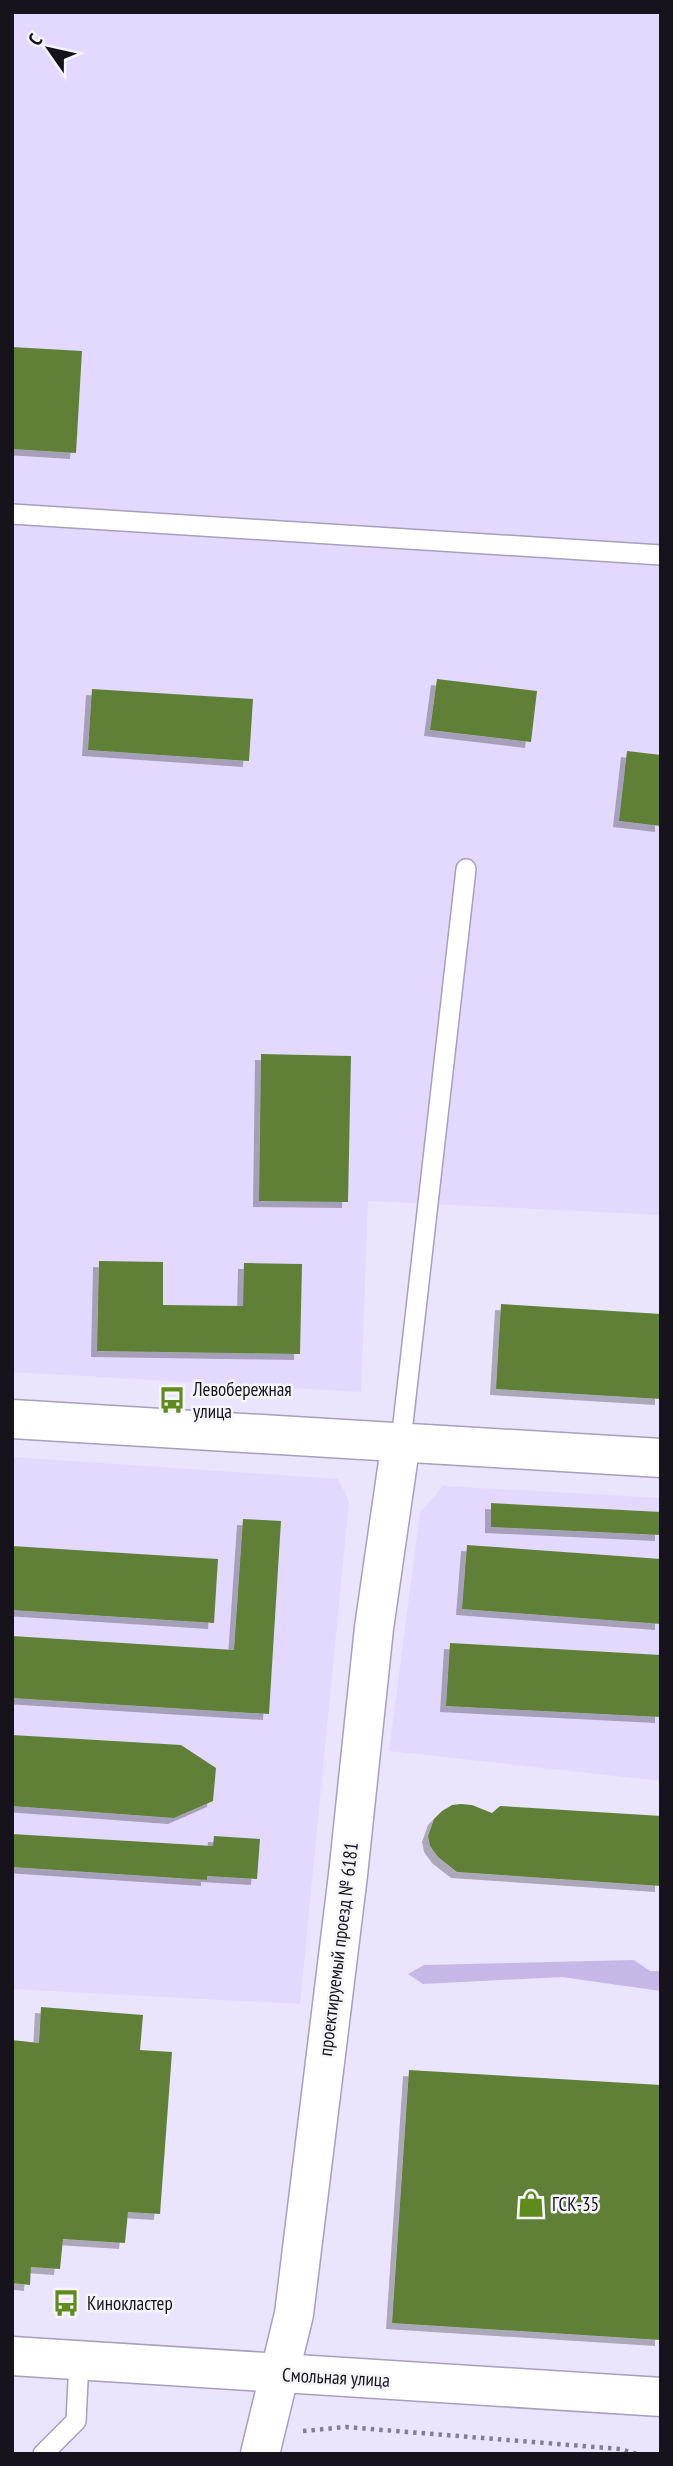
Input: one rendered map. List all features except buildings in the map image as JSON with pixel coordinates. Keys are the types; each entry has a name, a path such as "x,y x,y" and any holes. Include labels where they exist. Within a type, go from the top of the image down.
{"street":[{"path":"12,1419 661,1458"},
{"name":"проектируемый проезд № 6181","path":"262,2443 294,2314 346,1889 374,1628 401,1441"},
{"name":"Смольная улица","path":"12,2356 661,2397"}],"lane":[{"path":"12,514 661,555"},
{"path":"401,1441 466,869"},
{"path":"43,2454 76,2421 79,2361"}],"path":[{"path":"262,2443 346,2427 637,2454"}],"shaded area":[{"path":"12,12 661,12 661,1215 368,1201 361,1392 12,1372"},
{"path":"12,1457 338,1479 349,1501 300,2004 12,1989"},
{"path":"443,1486 661,1498 661,1781 389,1751 420,1513"},
{"path":"634,1960 650,1971 661,1971 661,1991 562,1977 423,1984 408,1974 424,1965"}],"place":[{"name":"Левобережная улица","path":"172,1400"},
{"name":"ГСК-35","path":"531,2204"},
{"name":"Кинокластер","path":"66,2303"}]}
